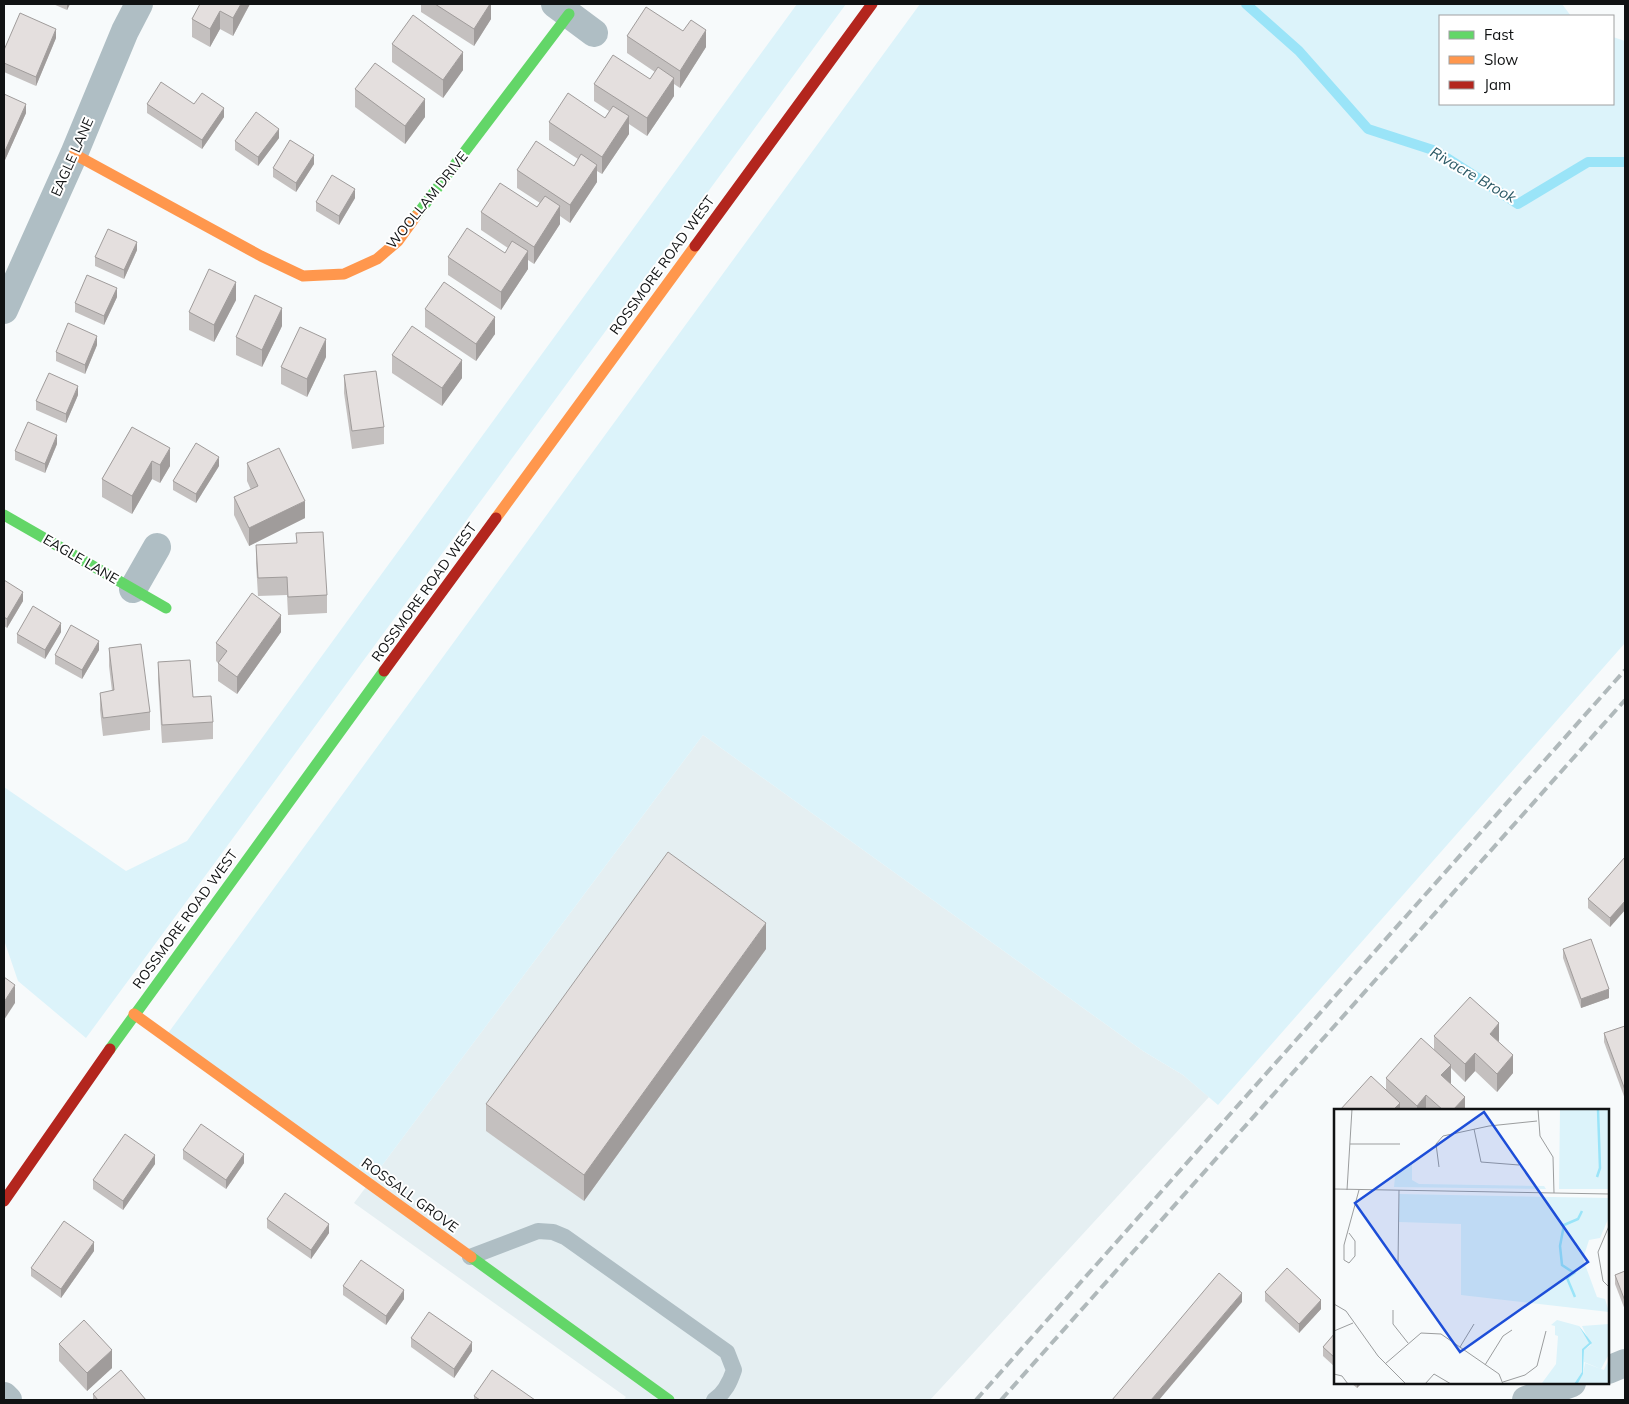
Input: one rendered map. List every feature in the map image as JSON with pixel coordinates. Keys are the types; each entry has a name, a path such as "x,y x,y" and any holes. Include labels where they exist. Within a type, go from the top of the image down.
{"street":[{"name":"EAGLE LANE","path":"4,310 74,154 125,31 139,4"},
{"name":"ROSSMORE ROAD WEST","path":"4,1201 134,1014 872,4"},
{"name":"WOOLLAM DRIVE","path":"74,154 262,256 303,276 344,274 377,259 398,241 562,9 594,33"},
{"name":"EAGLE LANE","path":"4,515 166,608"},
{"name":"EAGLE LANE","path":"133,589 157,547"},
{"name":"ROSSALL GROVE","path":"134,1014 670,1400"},
{"path":"1609,1370 1625,1363"},
{"path":"1526,1400 1569,1384"},
{"path":"4,1396 8,1400"}],"lane":[{"path":"470,1257 538,1231 553,1232 565,1237 727,1352 734,1370 730,1382 721,1395 714,1400"}],"shaded area":[{"path":"797,4 846,4 86,1038 18,981 4,940 4,787 126,871 187,841"},
{"path":"920,4 1562,4 1570,15 1439,15 1439,105 1614,105 1614,37 1625,41 1625,643 1218,1105 1183,1075 1143,1051 703,735 369,1183 166,1036"},
{"path":"703,735 1143,1051 1183,1075 1209,1097 930,1400 623,1400 626,1397 354,1203"}],"building":[{"path":"200,4 241,4 233,18 220,11 210,29 192,19"},
{"path":"435,4 490,4 474,29"},
{"path":"646,7 683,31 691,20 706,30 680,71 627,36"},
{"path":"20,13 56,29 36,77 4,63 4,50"},
{"path":"413,15 463,52 443,80 392,44"},
{"path":"613,55 650,79 658,67 674,78 647,118 594,84"},
{"path":"375,63 425,99 405,126 355,89"},
{"path":"161,82 194,104 202,93 224,108 202,140 147,104"},
{"path":"568,93 605,118 613,106 629,116 602,157 549,122"},
{"path":"4,94 26,104 5,151 4,151"},
{"path":"256,112 279,129 258,157 235,141"},
{"path":"290,140 314,155 296,183 273,168"},
{"path":"536,141 574,166 581,154 597,165 570,205 517,170"},
{"path":"332,175 355,189 339,216 316,202"},
{"path":"500,183 537,207 545,196 560,206 534,247 481,212"},
{"path":"467,228 505,253 512,241 528,251 501,292 448,257"},
{"path":"108,229 137,242 124,270 95,257"},
{"path":"209,269 236,282 214,325 189,312"},
{"path":"87,275 117,288 104,316 75,303"},
{"path":"444,282 495,317 476,344 425,309"},
{"path":"255,295 282,308 262,350 236,337"},
{"path":"68,323 97,336 85,365 56,352"},
{"path":"412,326 462,360 442,388 392,355"},
{"path":"300,327 326,339 307,379 281,367"},
{"path":"376,371 384,427 352,431 344,375"},
{"path":"49,373 78,386 66,414 36,401"},
{"path":"28,422 57,435 45,464 15,451"},
{"path":"132,427 170,448 160,465 152,461 132,496 102,479"},
{"path":"196,443 219,457 196,494 173,481"},
{"path":"279,448 305,501 249,528 234,497 258,486 247,463"},
{"path":"323,532 327,595 288,597 287,577 258,578 256,545 297,543 296,533"},
{"path":"4,580 23,592 7,619 4,617"},
{"path":"252,593 281,615 237,677 218,663 227,651 216,643"},
{"path":"33,606 61,623 45,650 17,634"},
{"path":"71,625 99,641 82,670 55,655"},
{"path":"141,644 150,712 103,718 100,693 114,690 109,648"},
{"path":"190,660 193,697 211,696 213,722 162,725 158,662"},
{"path":"668,852 766,923 584,1175 486,1104"},
{"path":"1625,857 1625,901 1610,918 1588,899"},
{"path":"1591,939 1609,989 1581,999 1563,949"},
{"path":"4,977 15,985 4,1002"},
{"path":"1470,997 1499,1023 1490,1034 1513,1055 1497,1074 1475,1053 1465,1064 1434,1036"},
{"path":"1625,1026 1625,1090 1604,1033"},
{"path":"1421,1038 1451,1065 1441,1075 1465,1097 1454,1109 1442,1109 1426,1095 1417,1106 1386,1078"},
{"path":"1371,1076 1400,1103 1394,1109 1341,1109"},
{"path":"201,1124 244,1154 226,1180 183,1150"},
{"path":"125,1134 155,1155 123,1201 93,1180"},
{"path":"285,1193 329,1224 311,1250 267,1219"},
{"path":"64,1221 94,1242 61,1289 31,1268"},
{"path":"361,1260 404,1290 386,1316 343,1286"},
{"path":"1287,1268 1321,1300 1299,1324 1265,1292"},
{"path":"1625,1271 1625,1301 1615,1275"},
{"path":"1219,1273 1242,1293 1151,1400 1112,1400"},
{"path":"429,1312 472,1342 454,1369 411,1338"},
{"path":"84,1320 112,1350 87,1373 59,1344"},
{"path":"1334,1334 1334,1357 1323,1347"},
{"path":"121,1370 146,1400 98,1400 93,1394"},
{"path":"492,1370 535,1400 480,1400 474,1396"}],"waterway":[{"name":"Rivacre Brook","path":"1246,4 1299,51 1368,129 1436,151 1518,204 1588,162 1625,162"}],"railway":[{"path":"976,1400 1625,670"},
{"path":"1001,1400 1625,700"}],"traffic: fast":[{"path":"416,216 569,14"},
{"path":"4,515 166,608"},
{"path":"110,1049 384,671"},
{"path":"471,1257 669,1400"}],"traffic: slow":[{"path":"74,154 261,256 303,276 344,274 377,259 398,241 416,216"},
{"path":"496,518 695,246"},
{"path":"134,1014 471,1257"}],"traffic: jam":[{"path":"695,246 872,4"},
{"path":"384,671 496,518"},
{"path":"4,1201 110,1049"}]}
